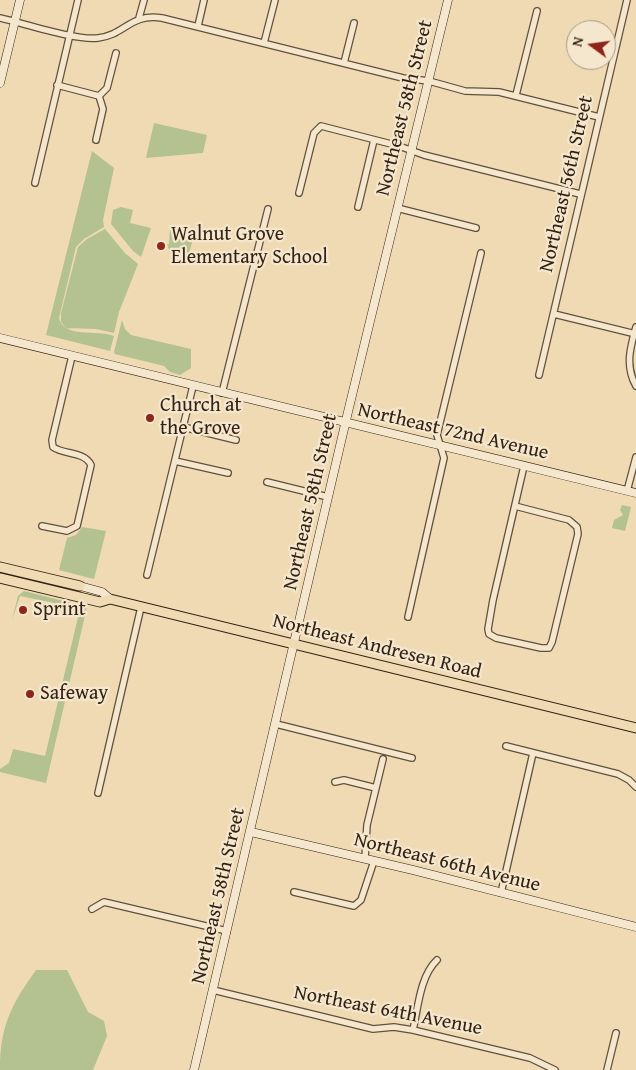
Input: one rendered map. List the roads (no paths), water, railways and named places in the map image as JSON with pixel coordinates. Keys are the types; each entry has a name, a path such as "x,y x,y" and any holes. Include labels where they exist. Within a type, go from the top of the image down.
{"main road":[{"name":"Northeast Andresen Road","path":"0,566 80,586"},
{"name":"Northeast Andresen Road","path":"0,578 100,602 110,599 636,728"}],"street":[{"path":"0,83 20,0"},
{"path":"35,183 78,0"},
{"path":"139,18 144,0"},
{"path":"198,26 204,0"},
{"path":"264,43 275,0"},
{"name":"Northeast 58th Street","path":"194,1070 295,645 328,497 448,0"},
{"name":"Northeast 56th Street","path":"539,375 627,0"},
{"path":"516,95 538,11"},
{"path":"0,18 89,38 105,36 139,18 162,18 403,78 428,81 465,91 500,92 516,95 599,117"},
{"path":"344,63 354,23"},
{"path":"99,96 107,88 116,53"},
{"path":"57,85 99,96"},
{"path":"96,140 103,109 99,96"},
{"path":"300,193 314,133 318,126 580,194"},
{"path":"358,207 374,140"},
{"path":"398,208 476,228"},
{"path":"222,393 268,209"},
{"path":"408,617 444,458 437,435 481,253"},
{"path":"554,314 635,334"},
{"path":"636,327 629,368 636,386"},
{"name":"Northeast 72nd Avenue","path":"0,338 636,493"},
{"path":"42,526 67,531 77,526 91,465 84,457 57,450 53,447 52,440 72,356"},
{"path":"147,575 193,386"},
{"path":"183,427 236,440"},
{"path":"627,491 636,457"},
{"path":"175,460 228,473"},
{"path":"515,506 569,520 576,524 578,534 552,642 548,648 496,638 489,634 488,629 493,600 524,466"},
{"path":"267,482 328,497"},
{"name":"Northeast Andresen Road","path":"80,586 102,592 110,599"},
{"path":"98,793 141,607"},
{"path":"276,724 412,758"},
{"path":"506,746 618,774 629,780 636,788"},
{"path":"501,893 533,753"},
{"path":"365,859 367,825 383,759"},
{"path":"335,782 344,780 376,788"},
{"name":"Northeast 66th Avenue","path":"251,832 636,927"},
{"path":"294,892 354,906 360,901 374,861"},
{"path":"92,909 104,902 227,931"},
{"path":"413,1030 425,978 437,960"},
{"name":"Northeast 64th Avenue","path":"213,990 373,1029 394,1027 413,1030 530,1058 555,1070"},
{"path":"606,1070 616,1034"}],"place":[{"name":"Walnut Grove Elementary School","path":"161,246"},
{"name":"Church at the Grove","path":"150,418"},
{"name":"Sprint","path":"23,610"},
{"name":"Safeway","path":"30,694"}]}
